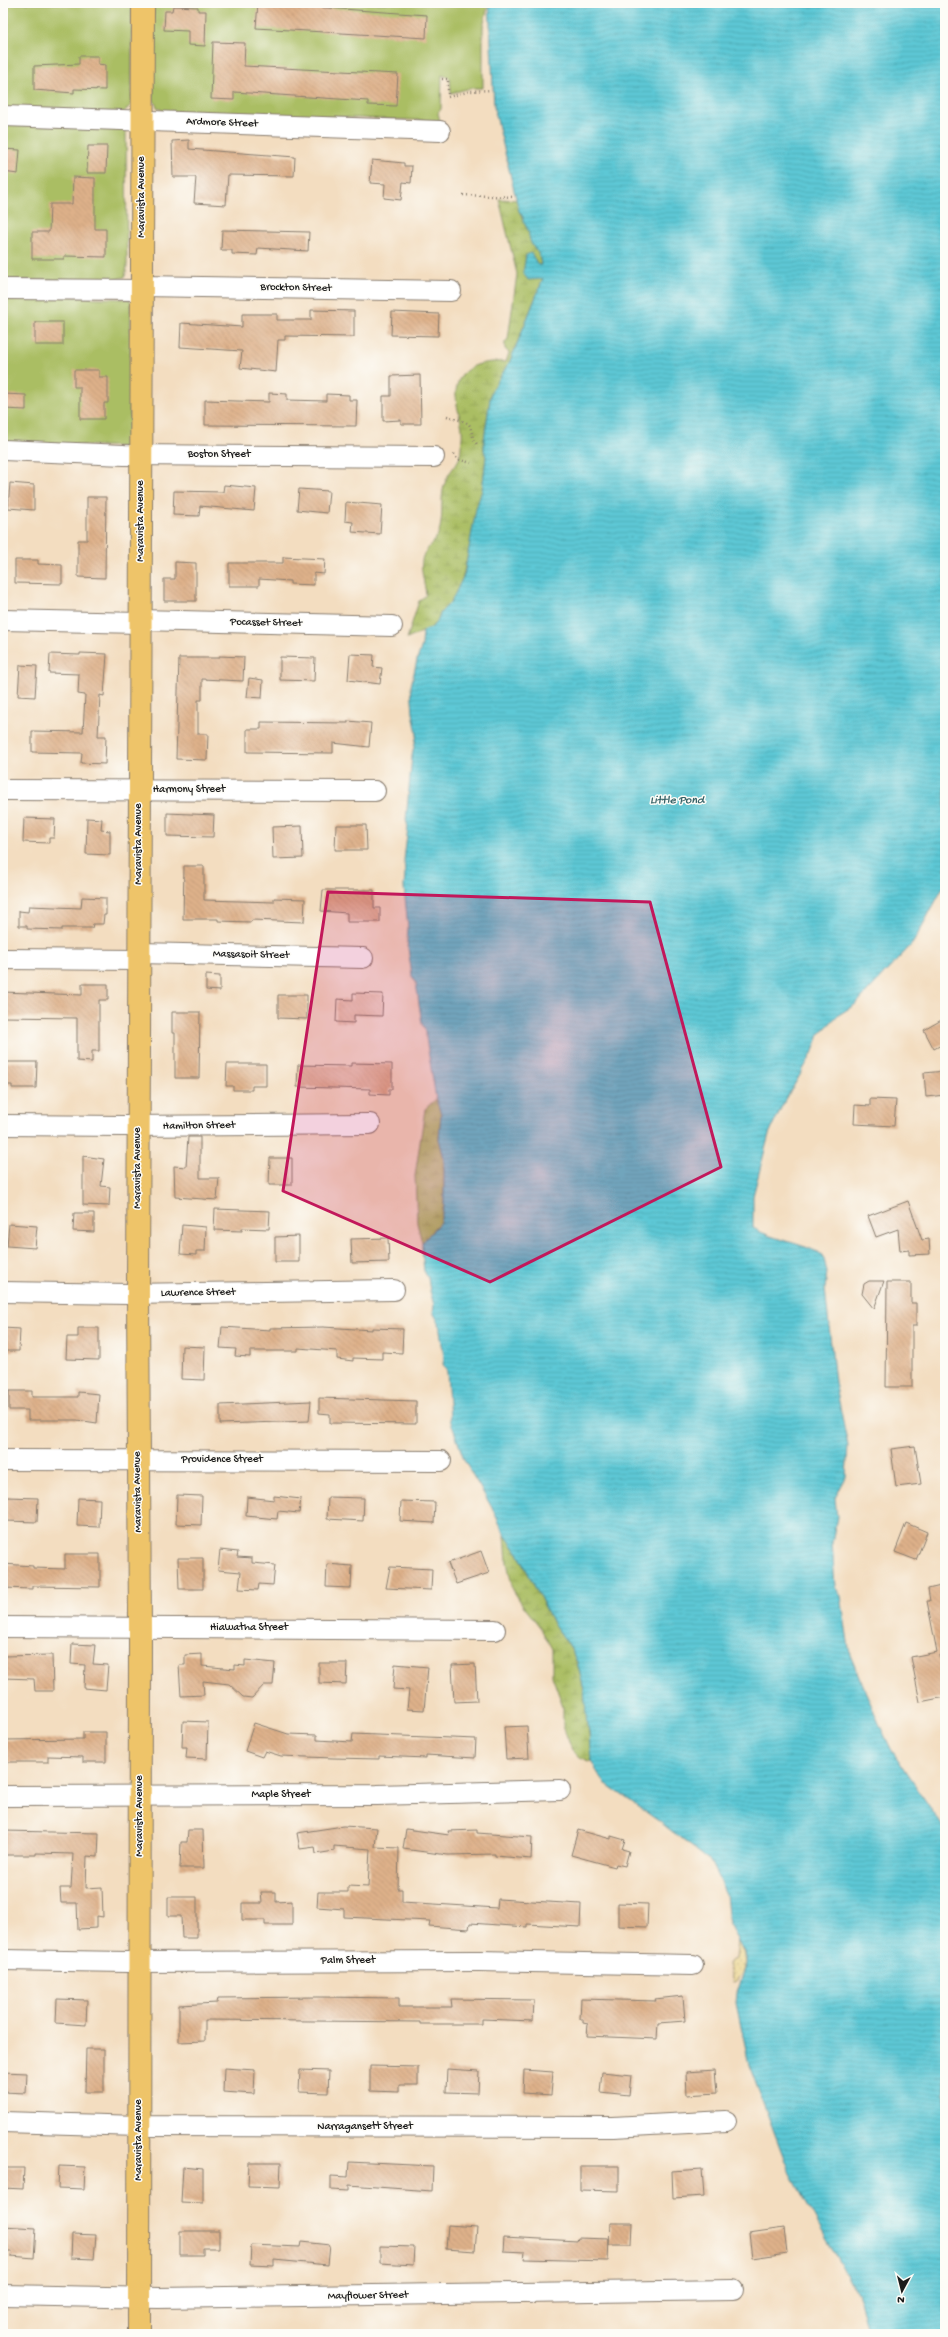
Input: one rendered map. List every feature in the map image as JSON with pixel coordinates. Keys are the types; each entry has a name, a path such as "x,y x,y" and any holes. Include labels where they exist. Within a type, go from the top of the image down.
{"main road":[{"name":"Maravista Avenue","path":"139,2334 140,1628 138,1460 138,1125 143,3"}],"street":[{"name":"Ardmore Street","path":"3,116 440,131"},
{"name":"Brockton Street","path":"3,289 142,288 451,291"},
{"name":"Boston Street","path":"3,450 141,455 434,457"},
{"name":"Pocasset Street","path":"3,620 392,626"},
{"name":"Harmony Street","path":"3,790 375,791"},
{"name":"Massasoit Street","path":"3,959 139,956 363,958"},
{"name":"Hamilton Street","path":"3,1125 370,1124"},
{"name":"Lawrence Street","path":"3,1292 138,1294 394,1290"},
{"name":"Providence Street","path":"3,1460 441,1461"},
{"name":"Hiawatha Street","path":"3,1627 495,1630"},
{"name":"Maple Street","path":"3,1796 377,1795 560,1790"},
{"name":"Palm Street","path":"3,1960 140,1962 479,1960 693,1965"},
{"name":"Narragansett Street","path":"3,2122 139,2126 613,2127 726,2121"},
{"name":"Mayflower Street","path":"3,2295 139,2297 733,2290"}],"path":[{"path":"442,79 448,79 448,97 471,91 491,90"},
{"path":"463,195 515,197"},
{"path":"447,416 468,422 472,426 478,446"}],"highlighted area":[{"path":"328,892 650,902 721,1167 490,1282 283,1191"}],"green space":[{"path":"3,3 132,3 132,104 124,112 3,110"},
{"path":"153,3 489,3 483,26 483,88 471,88 451,93 450,78 442,75 441,109 438,113 440,121 163,111 157,107 153,99"},
{"path":"3,123 123,128 126,131 127,266 125,277 114,280 3,280"},
{"path":"499,199 518,200 519,211 529,229 532,245 539,252 541,265 538,265 531,254 543,279 510,361 491,393 484,440 486,457 482,490 462,581 451,602 441,612 438,620 431,628 407,639 419,601 426,595 422,558 439,532 444,486 447,477 460,455 462,431 456,396 458,382 466,371 478,364 506,362 509,353 505,349 505,342 508,339 517,274"},
{"path":"3,294 128,299 131,301 130,444 125,447 3,442"},
{"path":"436,1099 441,1114 439,1139 444,1158 444,1206 440,1222 422,1243 417,1223 415,1176 425,1109"},
{"path":"505,1535 518,1553 553,1623 569,1645 577,1662 584,1690 592,1762 580,1757 572,1750 563,1726 563,1706 552,1676 552,1649 540,1627 513,1590 507,1562"}],"sand":[{"path":"738,1940 743,1951 744,1966 740,1976 733,1982 728,1964 730,1961 736,1959"}],"water":[{"name":"Little Pond","path":"489,3 945,3 945,884 913,943 856,1004 837,1016 819,1035 812,1054 781,1108 769,1134 753,1196 753,1228 770,1236 806,1247 823,1255 827,1272 825,1289 835,1382 848,1446 846,1477 835,1498 837,1517 832,1542 835,1587 841,1596 850,1655 881,1728 891,1749 945,1830 945,2334 871,2334 867,2328 860,2300 788,2169 749,2065 736,2003 737,1993 746,1965 744,1952 729,1925 726,1894 710,1861 660,1822 605,1783 597,1772 591,1755 584,1690 577,1662 569,1645 553,1623 518,1553 505,1535 491,1506 465,1462 450,1419 447,1372 443,1364 444,1358 439,1323 433,1312 434,1305 428,1278 424,1271 422,1250 422,1243 440,1222 444,1206 444,1158 439,1139 441,1114 436,1099 426,1032 422,1024 416,983 412,976 407,941 408,928 404,887 404,860 408,827 406,820 412,756 417,734 413,713 411,686 422,645 423,631 431,628 438,620 441,612 451,602 464,575 476,509 482,490 486,457 484,440 491,392 510,361 543,279 528,280 523,273 526,255 531,253 538,265 541,265 539,256 532,245 527,228 523,222 523,217 519,211 494,107"}],"building":[{"path":"258,3 427,15 426,38 256,28"},
{"path":"173,6 198,7 198,11 206,11 205,46 188,45 188,31 164,30 165,11 172,11"},
{"path":"213,42 245,43 244,66 398,74 396,106 368,105 368,101 234,92 234,100 211,99"},
{"path":"79,56 98,56 98,64 105,65 105,90 74,89 74,93 34,90 34,66 79,64"},
{"path":"189,140 189,149 295,157 294,176 228,175 226,205 194,203 196,177 173,177 172,141"},
{"path":"88,146 107,146 106,173 87,173"},
{"path":"3,149 20,150 18,174 3,172"},
{"path":"372,160 404,163 404,166 412,166 411,183 403,182 401,200 384,198 385,184 370,183"},
{"path":"73,177 95,178 95,229 106,229 106,257 64,256 64,259 32,259 32,232 49,232 50,204 72,204"},
{"path":"222,230 309,232 308,251 258,248 257,255 232,254 232,250 221,250"},
{"path":"311,310 354,311 354,337 285,336 285,340 278,340 276,372 240,368 242,351 180,347 181,323 242,327 242,314 277,314 277,320 311,320"},
{"path":"392,312 439,314 438,336 391,335"},
{"path":"35,322 63,322 63,345 35,345"},
{"path":"74,370 99,370 99,377 108,377 108,403 104,403 104,419 80,419 80,387 74,387"},
{"path":"420,375 421,424 401,424 401,420 383,421 383,396 391,396 391,376"},
{"path":"269,393 287,394 287,400 326,401 326,394 349,395 349,400 357,400 356,426 205,425 205,400 269,402"},
{"path":"3,394 26,395 26,410 3,409"},
{"path":"10,483 34,485 34,510 8,508"},
{"path":"224,485 256,488 254,511 200,506 199,516 173,515 174,491 223,492"},
{"path":"299,489 329,491 327,513 297,510"},
{"path":"87,497 106,497 105,578 78,577 78,540 87,540"},
{"path":"346,502 382,505 380,534 352,532 353,522 345,521"},
{"path":"283,557 325,559 324,574 314,573 314,585 290,584 290,581 259,579 259,586 229,586 229,563 283,563"},
{"path":"15,560 38,560 38,564 62,565 62,584 15,583"},
{"path":"175,562 196,563 196,601 164,601 164,579 175,579"},
{"path":"80,653 107,654 104,696 100,695 98,736 106,736 105,764 81,763 82,753 32,752 32,731 83,732 85,695 78,694 79,674 49,673 50,654 80,655"},
{"path":"350,654 374,655 373,667 382,668 380,684 348,680"},
{"path":"219,656 244,657 243,681 202,679 202,700 198,700 198,734 208,734 207,760 176,759 179,658 219,658"},
{"path":"280,657 315,658 314,681 280,680"},
{"path":"20,665 37,666 35,697 18,696"},
{"path":"249,678 263,680 262,698 247,697"},
{"path":"348,721 371,723 369,747 333,743 333,753 247,752 247,729 261,729 261,722 348,723"},
{"path":"167,813 214,815 213,837 167,836"},
{"path":"24,818 55,819 54,838 49,838 49,843 23,842"},
{"path":"87,818 102,819 101,830 110,831 110,855 86,854"},
{"path":"336,825 366,825 367,850 335,850"},
{"path":"302,826 303,858 273,859 272,827"},
{"path":"184,866 204,866 204,900 274,902 274,898 305,899 304,922 252,920 251,922 218,921 218,919 183,919"},
{"path":"323,890 374,890 374,908 380,908 380,922 347,922 347,913 321,911"},
{"path":"82,897 106,898 106,915 104,915 103,924 93,924 92,928 62,928 62,930 27,929 27,926 19,926 19,911 28,912 29,906 81,908"},
{"path":"206,975 220,976 220,991 206,990"},
{"path":"82,984 108,984 108,1000 99,1000 99,1051 92,1051 92,1062 77,1061 77,1018 3,1017 3,992 82,995"},
{"path":"353,993 383,994 382,1016 354,1015 354,1023 336,1022 337,999 353,1000"},
{"path":"278,995 307,995 307,1019 278,1018"},
{"path":"172,1012 200,1012 199,1078 175,1078 175,1033 172,1033"},
{"path":"945,1018 945,1043 934,1049 924,1030"},
{"path":"3,1062 37,1062 36,1088 12,1088 12,1085 3,1085"},
{"path":"351,1063 392,1064 392,1089 389,1089 389,1095 370,1094 370,1089 297,1087 298,1065 351,1066"},
{"path":"227,1064 266,1064 266,1086 252,1086 252,1090 233,1090 233,1086 226,1086"},
{"path":"945,1071 945,1095 926,1097 924,1073"},
{"path":"870,1099 896,1100 894,1126 854,1124 855,1105 870,1106"},
{"path":"188,1137 200,1137 200,1178 219,1178 217,1200 175,1197 174,1166 186,1167"},
{"path":"83,1156 104,1159 101,1186 110,1187 109,1206 83,1205"},
{"path":"270,1158 292,1158 292,1185 269,1185"},
{"path":"908,1201 922,1240 929,1239 930,1254 909,1255 909,1250 900,1251 898,1229 876,1237 868,1216"},
{"path":"215,1209 270,1211 269,1229 242,1228 242,1231 214,1230"},
{"path":"74,1213 94,1213 94,1232 73,1231"},
{"path":"9,1224 37,1226 35,1248 7,1246"},
{"path":"182,1225 206,1227 205,1251 196,1251 196,1255 180,1254"},
{"path":"299,1236 299,1262 275,1262 275,1237"},
{"path":"388,1238 389,1262 352,1263 351,1239"},
{"path":"869,1281 884,1281 874,1309 862,1294 864,1284"},
{"path":"887,1282 911,1282 911,1303 916,1303 916,1326 912,1326 912,1387 886,1387"},
{"path":"222,1327 270,1330 270,1328 323,1327 372,1330 372,1328 403,1329 402,1353 382,1352 382,1359 353,1358 353,1361 337,1359 337,1351 298,1348 298,1351 250,1351 250,1357 235,1356 236,1349 220,1348"},
{"path":"3,1328 20,1329 19,1351 3,1351"},
{"path":"78,1328 99,1328 99,1360 66,1359 67,1337 78,1337"},
{"path":"182,1346 205,1347 204,1380 181,1379"},
{"path":"9,1391 32,1391 32,1397 78,1397 78,1392 99,1394 97,1423 77,1420 28,1420 28,1410 9,1410"},
{"path":"319,1398 416,1401 416,1424 330,1423 330,1414 319,1413"},
{"path":"311,1401 309,1421 220,1424 220,1405"},
{"path":"915,1446 921,1484 896,1487 891,1449"},
{"path":"177,1495 202,1496 201,1525 176,1524"},
{"path":"274,1496 301,1499 299,1513 278,1511 277,1519 246,1516 247,1497 274,1500"},
{"path":"7,1497 38,1498 37,1522 6,1521"},
{"path":"328,1497 364,1498 363,1521 327,1519"},
{"path":"78,1498 100,1499 99,1527 77,1526"},
{"path":"401,1501 435,1502 434,1523 400,1521"},
{"path":"906,1523 927,1532 916,1560 895,1552"},
{"path":"220,1550 238,1552 237,1557 252,1558 252,1563 275,1565 273,1585 259,1584 258,1590 239,1589 241,1572 218,1570"},
{"path":"481,1551 489,1573 456,1584 448,1563"},
{"path":"65,1554 100,1554 100,1587 32,1586 32,1589 3,1588 3,1564 33,1566 33,1568 65,1569"},
{"path":"178,1558 203,1558 203,1589 179,1589"},
{"path":"327,1564 352,1566 351,1588 326,1587"},
{"path":"390,1567 432,1569 431,1590 386,1588"},
{"path":"945,1585 945,1654 940,1655 945,1682 945,1697 920,1702 911,1657 937,1652 927,1601 930,1601 928,1589"},
{"path":"72,1644 95,1645 93,1664 108,1665 106,1690 84,1688 85,1665 71,1664"},
{"path":"202,1654 202,1666 235,1669 235,1665 245,1666 245,1660 275,1663 273,1685 264,1685 252,1698 243,1697 229,1684 203,1681 204,1695 181,1696 179,1665 185,1665 185,1655"},
{"path":"52,1655 53,1691 35,1691 34,1679 3,1678 3,1656"},
{"path":"319,1663 347,1663 346,1684 319,1683"},
{"path":"395,1664 428,1667 424,1710 407,1709 409,1690 393,1689"},
{"path":"475,1664 477,1701 454,1702 452,1665"},
{"path":"183,1721 208,1722 207,1759 186,1758 187,1747 182,1747"},
{"path":"254,1723 288,1734 317,1735 317,1740 352,1742 353,1734 476,1739 475,1758 426,1755 426,1758 379,1756 379,1759 333,1758 281,1756 265,1751 262,1757 245,1751"},
{"path":"527,1726 529,1758 506,1759 504,1727"},
{"path":"83,1732 106,1732 106,1762 83,1762 83,1757 48,1756 48,1762 3,1762 3,1740 83,1739"},
{"path":"343,1826 377,1828 375,1847 399,1848 398,1889 402,1889 402,1902 497,1908 498,1899 581,1904 580,1927 527,1924 527,1927 470,1923 469,1929 429,1926 430,1921 344,1917 344,1909 317,1907 318,1892 348,1892 348,1886 368,1887 370,1849 334,1846 334,1851 316,1854 315,1847 300,1849 297,1833"},
{"path":"406,1829 449,1835 448,1831 477,1830 477,1833 532,1837 531,1859 495,1856 495,1854 448,1855 403,1849"},
{"path":"188,1830 203,1830 204,1868 180,1868 181,1842 187,1842"},
{"path":"578,1830 611,1839 611,1836 625,1840 622,1849 629,1851 625,1866 616,1864 615,1867 571,1855"},
{"path":"4,1831 99,1833 98,1857 87,1856 86,1888 102,1887 103,1917 97,1916 97,1928 78,1929 77,1903 61,1903 60,1888 71,1888 73,1854 36,1853 36,1855 3,1855"},
{"path":"261,1892 276,1892 276,1902 292,1901 292,1925 265,1925 265,1920 242,1920 242,1903 262,1903"},
{"path":"168,1897 197,1897 197,1938 182,1938 181,1916 168,1916"},
{"path":"618,1903 648,1904 647,1927 618,1926"},
{"path":"683,1996 685,2021 658,2023 657,2039 587,2036 588,2024 583,2023 583,2019 580,2019 581,1999 656,2001 655,1999"},
{"path":"218,1998 399,1998 399,2007 452,2007 451,1999 534,2000 533,2021 482,2019 482,2024 420,2024 420,2022 205,2020 205,2041 179,2042 179,2005 217,2003"},
{"path":"57,1999 87,2000 86,2025 56,2023"},
{"path":"86,2049 104,2049 104,2092 85,2092"},
{"path":"370,2066 418,2067 418,2085 399,2085 399,2092 370,2091"},
{"path":"224,2068 255,2070 254,2094 223,2092"},
{"path":"447,2069 479,2071 478,2093 446,2092"},
{"path":"300,2070 329,2071 328,2093 299,2092"},
{"path":"524,2070 553,2072 551,2095 523,2093"},
{"path":"715,2070 717,2093 687,2095 686,2072"},
{"path":"3,2072 27,2073 26,2093 3,2092"},
{"path":"602,2072 631,2075 629,2095 600,2092"},
{"path":"349,2162 433,2166 432,2191 349,2185 349,2191 331,2190 331,2176 348,2177"},
{"path":"249,2163 281,2163 280,2187 248,2186"},
{"path":"59,2166 85,2167 84,2189 58,2188"},
{"path":"580,2166 619,2166 619,2191 580,2190"},
{"path":"183,2167 203,2169 203,2203 181,2202"},
{"path":"3,2168 24,2168 23,2189 3,2188"},
{"path":"702,2169 704,2196 673,2198 672,2171"},
{"path":"610,2223 632,2223 631,2245 609,2245"},
{"path":"448,2225 477,2227 475,2251 446,2249"},
{"path":"3,2226 36,2228 34,2258 11,2256 12,2252 3,2252"},
{"path":"784,2228 787,2253 752,2258 749,2233"},
{"path":"180,2231 219,2231 219,2248 203,2248 203,2255 180,2255"},
{"path":"72,2234 96,2235 94,2259 71,2258"},
{"path":"504,2237 577,2241 578,2238 609,2239 608,2261 524,2259 525,2252 503,2251"},
{"path":"301,2242 330,2245 328,2265 274,2260 274,2266 250,2265 251,2245 300,2247"},
{"path":"380,2246 414,2247 413,2265 380,2263"}]}
